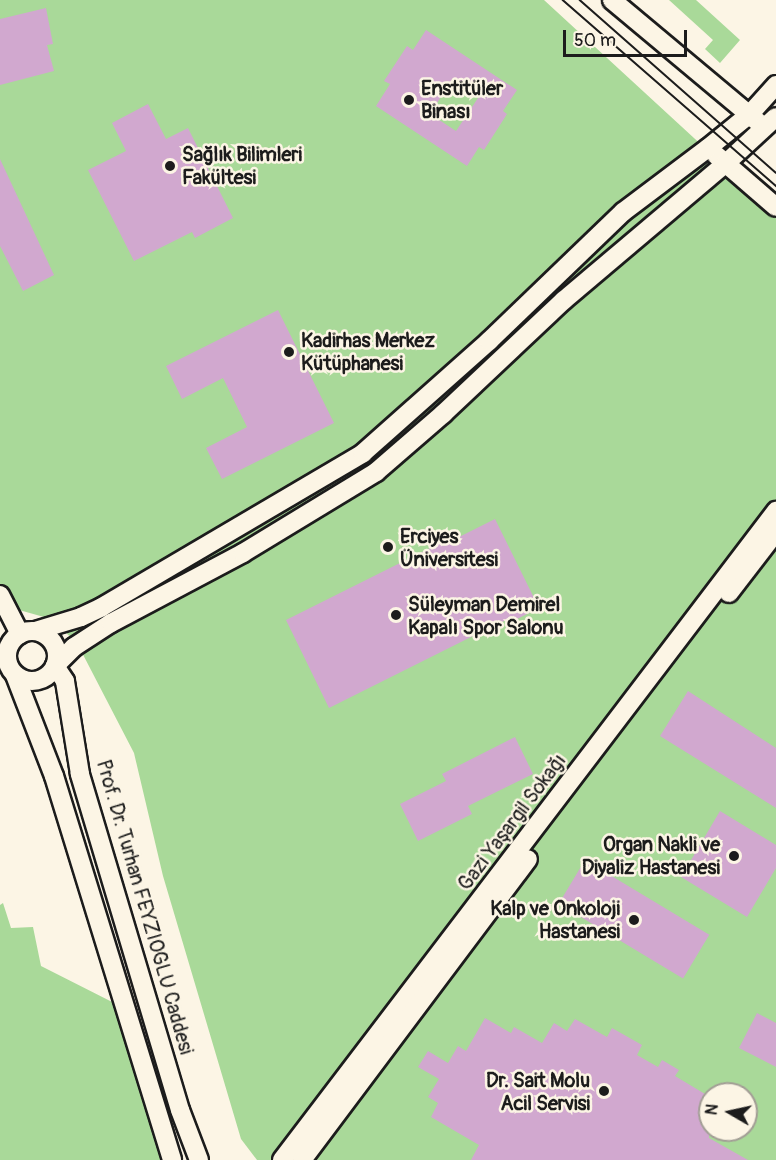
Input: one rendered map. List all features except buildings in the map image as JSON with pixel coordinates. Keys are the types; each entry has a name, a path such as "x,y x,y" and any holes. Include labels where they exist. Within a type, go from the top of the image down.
{"street":[{"path":"15,675 29,681 51,673 74,647 111,623 243,553 376,472 443,414 564,300 725,164 771,122 750,114 612,0"},
{"path":"172,1160 39,731 8,661 7,653 14,639 27,632 81,617 102,607 363,453 489,341 623,212 750,114 776,85"},
{"path":"708,148 776,207"},
{"name":"Gazi Yaşargil Sokağı","path":"282,1160 776,511"},
{"name":"Gazi Yaşargil Sokağı","path":"302,1160 776,532"},
{"path":"0,595 27,632 49,637 54,644 57,658 55,666"},
{"name":"Prof. Dr. Turhan FEYZIOGLU Caddesi","path":"55,666 65,681 80,774 180,1110 199,1160"},
{"path":"90,892 107,887 115,892"}],"green space":[{"name":"Erciyes Üniversitesi","path":"0,0 544,0 732,173 776,210 776,1160 257,1160 241,1139 163,876 134,753 77,643 51,619 5,606 0,595"},
{"path":"669,0 696,0 740,40 720,63 705,49 713,40"},
{"path":"3,903 11,928 33,927 41,966 124,1008 170,1160 0,1160 0,905"}],"tram line":[{"path":"563,0 776,186"},
{"path":"580,0 776,173"}],"place":[{"name":"Enstitüler Binası","path":"409,100"},
{"name":"Sağlık Bilimleri Fakültesi","path":"170,166"},
{"name":"Kadirhas Merkez Kütüphanesi","path":"289,352"},
{"name":"Erciyes Üniversitesi","path":"388,547"},
{"name":"Süleyman Demirel Kapalı Spor Salonu","path":"396,615"},
{"name":"Organ Nakli ve Diyaliz Hastanesi","path":"734,856"},
{"name":"Kalp ve Onkoloji Hastanesi","path":"634,920"},
{"name":"Dr. Sait Molu Acil Servisi","path":"604,1091"}]}
